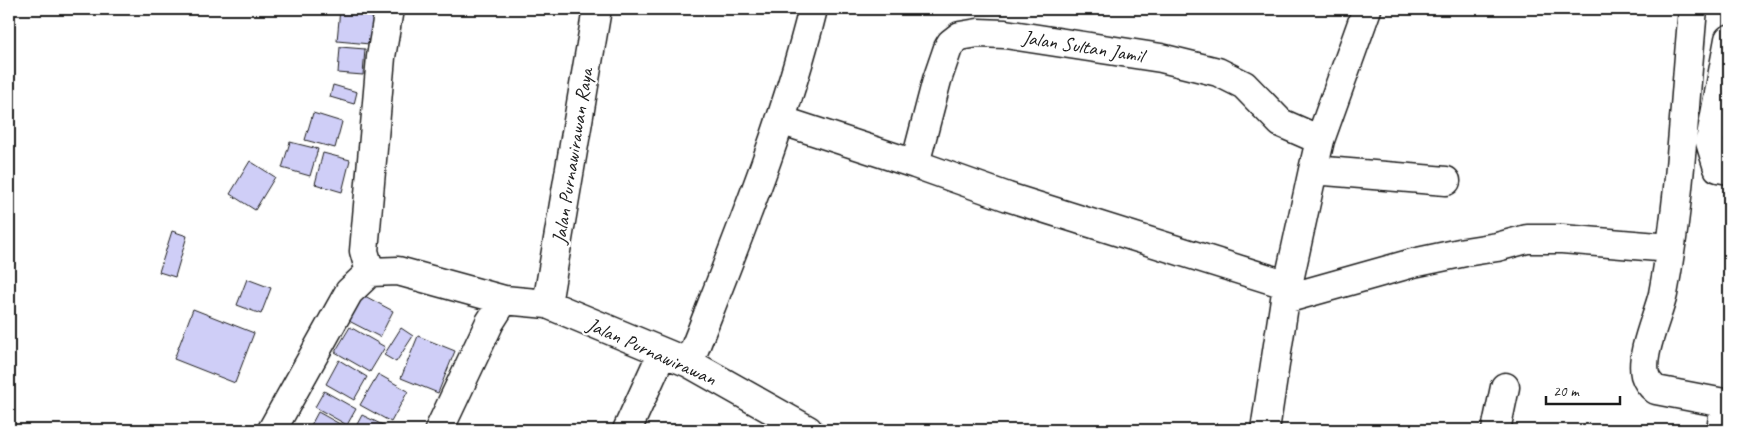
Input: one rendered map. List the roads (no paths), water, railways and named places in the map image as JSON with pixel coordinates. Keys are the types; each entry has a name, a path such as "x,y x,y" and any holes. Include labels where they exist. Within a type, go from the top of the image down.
{"street":[{"path":"272,430 349,292 370,272 364,251 381,57 389,9"},
{"name":"Jalan Purnawirawan Raya","path":"547,304 597,9"},
{"path":"689,363 742,228 780,120 813,9"},
{"path":"1265,430 1287,292 1320,140 1367,9"},
{"path":"1693,9 1686,81 1681,173 1662,295 1647,348 1645,376 1649,384 1656,390 1727,404 1721,430"},
{"name":"Jalan Sultan Jamil","path":"914,164 948,48 960,36 978,33 1005,34 1161,58 1218,72 1244,85 1255,95 1268,112 1281,123 1320,140"},
{"path":"1729,39 1710,142 1718,168 1729,170"},
{"path":"780,120 1287,292 1527,239 1562,239 1670,248"},
{"path":"1313,170 1446,181"},
{"name":"Jalan Purnawirawan","path":"370,272 398,271 504,300 547,304 689,363 808,430"},
{"path":"439,430 490,322 504,300"},
{"path":"627,430 662,353"},
{"path":"1496,430 1505,387"}]}
